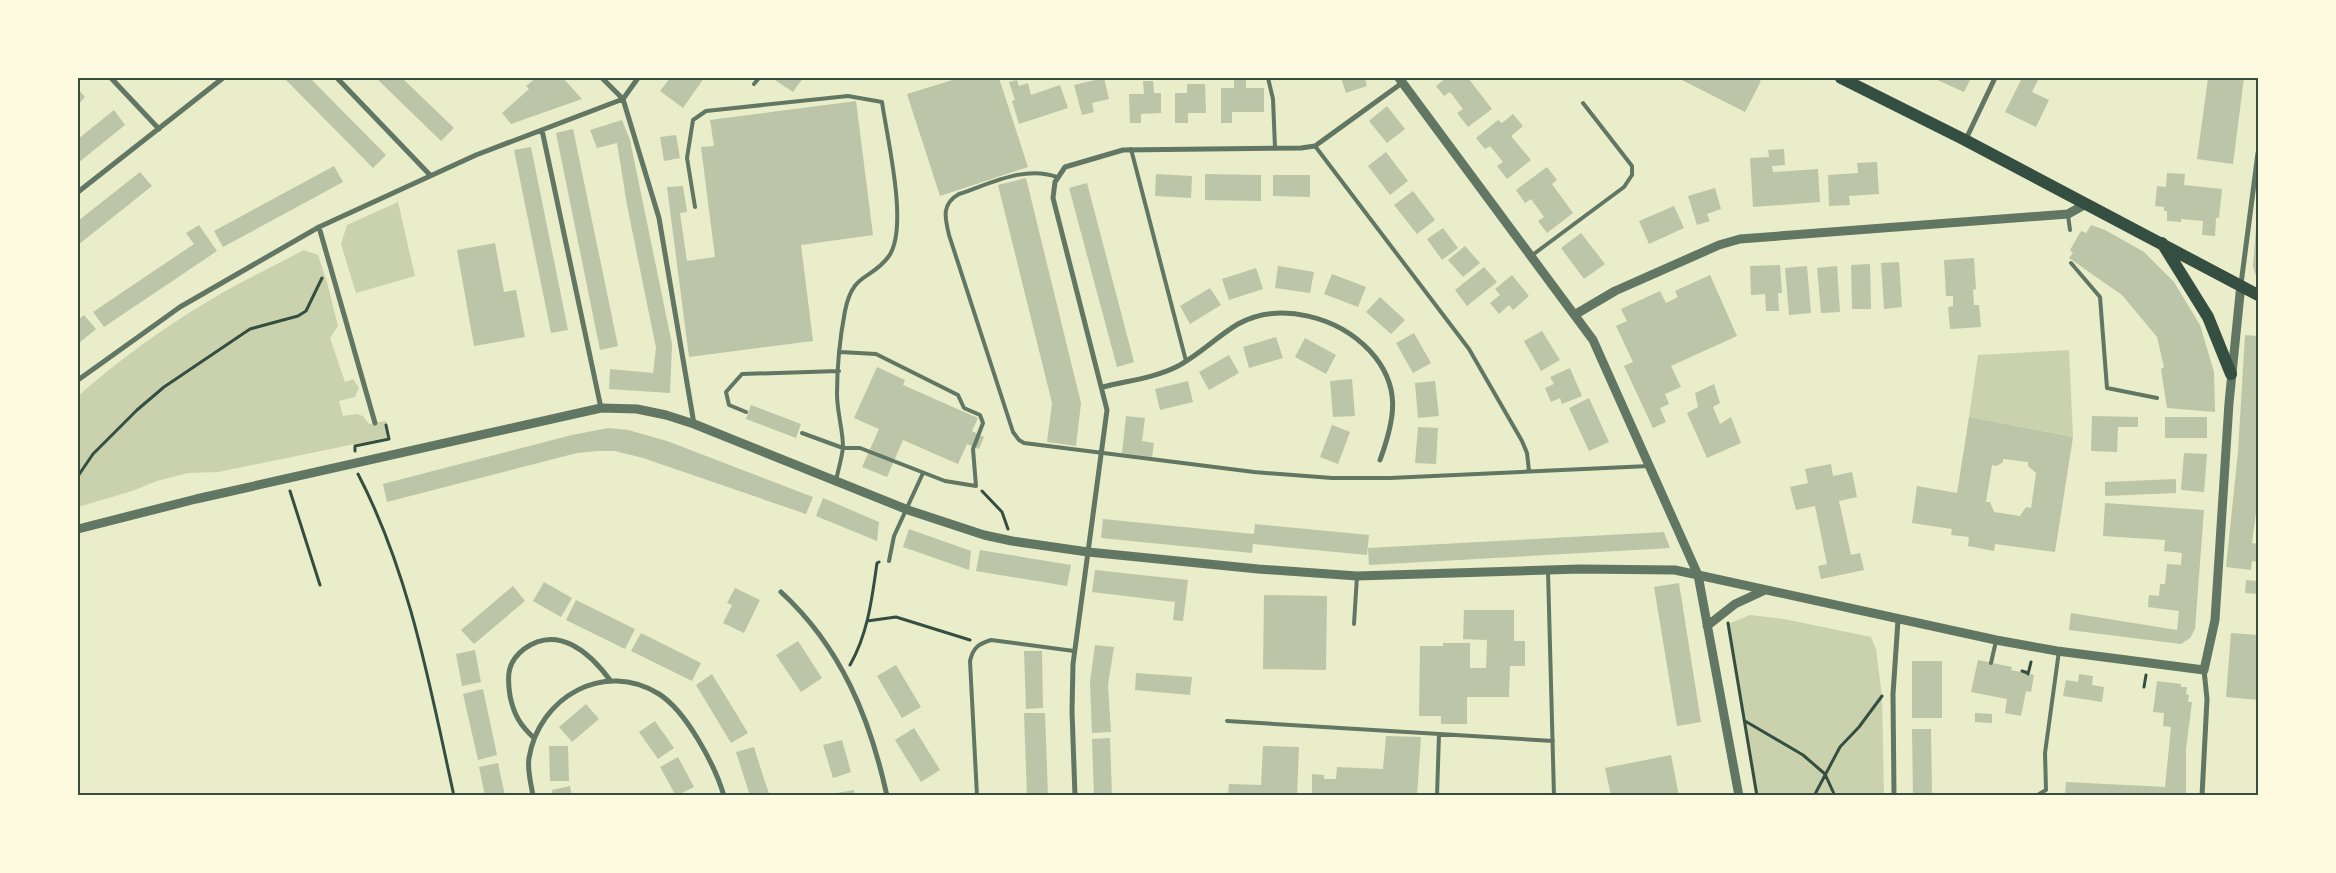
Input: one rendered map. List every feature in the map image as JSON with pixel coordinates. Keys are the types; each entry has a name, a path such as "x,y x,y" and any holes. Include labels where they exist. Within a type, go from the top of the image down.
{"main road":[{"path":"1841,78 1966,140 2084,205 2162,242 2258,295"},
{"path":"2162,242 2208,317 2231,374"}],"street":[{"path":"111,78 159,129"},
{"path":"78,192 224,78"},
{"path":"337,78 430,175"},
{"path":"602,78 622,99 659,218 694,424"},
{"path":"78,380 180,307 319,227 430,175 622,99 638,78"},
{"path":"1966,140 1995,78"},
{"path":"1075,796 1072,695 1074,651 1107,416 1102,386 1053,198 1057,177 1068,166 1131,149 1315,146 1401,80 1576,314 1593,340 1698,574 1738,796"},
{"path":"542,130 600,408"},
{"path":"2202,796 2207,699 2204,670 2215,620 2226,403 2258,153"},
{"path":"1576,314 1615,291 1719,245 1740,239 2068,214 2084,205"},
{"path":"319,227 375,423"},
{"path":"1102,386 1162,372 1186,362 1238,324 1271,314 1304,315 1339,328 1356,339 1384,369 1391,387 1394,407 1392,421 1380,460"},
{"path":"78,529 286,478 600,408 637,409 666,415 694,424 908,510 984,535 1012,541 1088,552 1258,569 1357,576 1675,570 1763,591 1996,640 2059,651 2204,670"},
{"path":"1707,626 1735,604 1763,591"},
{"path":"781,592 816,628 853,688 871,736 887,796"},
{"path":"1894,796 1893,694 1898,620"},
{"path":"534,738 516,719 508,687 507,676 510,664 523,650 544,640 563,641 588,654 610,680"},
{"path":"534,796 529,768 534,738 546,717 563,698 589,684 610,680 642,686 656,692 670,702 699,742 724,796"}],"lane":[{"path":"754,84 759,78"},
{"path":"1268,78 1273,99 1275,148"},
{"path":"695,207 687,158 693,120 706,112 848,96 882,102 899,215 895,240 889,255 876,268 859,280 850,293 840,352 837,394 842,448 836,481"},
{"path":"1531,256 1617,193 1632,175 1632,166 1584,103"},
{"path":"1315,146 1473,355 1522,441 1527,453 1529,472"},
{"path":"1131,149 1186,362"},
{"path":"1057,177 1045,173 1028,172 959,194 947,203 946,219 949,235 1010,422 1019,440 1024,443 1254,472 1332,478 1390,478 1651,466"},
{"path":"2068,214 2070,230"},
{"path":"2071,263 2100,297 2107,388 2157,398"},
{"path":"802,433 842,448 860,448 944,481 976,486 973,450 983,423 980,415 964,408 958,395 876,354 840,352"},
{"path":"746,412 729,405 726,392 742,374 839,372"},
{"path":"889,561 894,536 908,510 923,473"},
{"path":"1548,571 1554,796"},
{"path":"1354,624 1357,576"},
{"path":"977,796 970,662 972,651 979,644 991,640 1074,651"},
{"path":"1991,663 1996,640"},
{"path":"2036,796 2046,790 2045,753 2059,651"},
{"path":"1227,721 1553,741"},
{"path":"1437,796 1439,734"}],"path":[{"path":"78,476 93,454 137,410 164,387 250,329 298,316 306,311 330,262"},
{"path":"375,423 385,421 389,439 355,446 353,463 365,486 396,567 416,630 454,796"},
{"path":"286,478 320,584"},
{"path":"976,486 1002,512 1012,541"},
{"path":"853,660 860,646 867,621 876,563"},
{"path":"867,621 896,617 979,644"},
{"path":"1728,620 1758,796"},
{"path":"2022,671 2028,673 2031,662"},
{"path":"1814,796 1840,747 1859,727 1882,696 1893,694"},
{"path":"1745,721 1784,742 1825,774 1834,796"}],"green space":[{"path":"398,202 415,276 356,293 341,244 347,225"},
{"path":"304,250 318,255 338,326 330,338 345,382 353,379 359,388 355,397 339,401 343,416 356,414 363,416 369,424 386,421 389,437 218,472 188,473 157,481 132,491 78,507 78,396 124,358 190,312"},
{"path":"2069,350 2073,437 1969,417 1978,355"},
{"path":"1750,615 1784,619 1871,637 1876,649 1882,696 1884,795 1755,795 1727,628 1728,624"}],"building":[{"path":"284,78 310,78 386,155 373,168"},
{"path":"376,78 402,78 454,128 441,141"},
{"path":"536,78 563,78 582,99 511,124 502,113 529,89 526,86"},
{"path":"670,78 704,78 683,108 660,91"},
{"path":"772,78 803,78 793,92"},
{"path":"959,78 999,78 1028,167 940,196 907,94"},
{"path":"1104,78 1109,99 1092,103 1094,112 1082,115 1074,85"},
{"path":"1234,78 1246,78 1246,88 1264,88 1264,112 1232,112 1232,123 1221,123 1221,88 1234,88"},
{"path":"1341,78 1365,78 1367,86 1346,93"},
{"path":"1446,78 1468,78 1492,109 1468,127 1457,113 1463,109 1450,92 1444,96 1436,86"},
{"path":"1678,78 1754,78 1761,81 1745,112"},
{"path":"1933,78 1971,78 1964,92"},
{"path":"2022,78 2039,78 2032,92 2049,100 2036,127 2005,112"},
{"path":"2208,78 2244,78 2233,164 2197,159"},
{"path":"1017,80 1019,86 1028,83 1031,95 1060,85 1068,108 1019,124 1012,101 1015,100 1009,82"},
{"path":"1143,81 1153,81 1154,93 1161,93 1161,113 1141,114 1141,123 1130,123 1129,94 1144,94"},
{"path":"1187,84 1205,84 1206,113 1188,113 1188,123 1175,123 1175,93 1187,93"},
{"path":"78,89 85,97 78,105"},
{"path":"856,101 873,235 801,245 813,341 689,357 667,187 683,186 687,212 680,213 687,261 715,257 701,147 714,146 710,120"},
{"path":"1387,106 1405,129 1387,143 1369,121"},
{"path":"114,110 125,125 78,163 78,139"},
{"path":"1513,114 1523,126 1511,136 1531,160 1507,179 1497,166 1503,162 1490,146 1485,149 1476,138 1498,120 1502,123"},
{"path":"622,120 630,140 672,344 670,393 609,389 610,369 653,373 656,348 627,205 617,143 597,148 590,130"},
{"path":"573,129 618,346 600,350 556,133"},
{"path":"676,135 680,158 664,161 660,137"},
{"path":"531,147 568,330 551,333 514,150"},
{"path":"1784,149 1785,165 1772,166 1773,172 1818,169 1820,202 1753,207 1750,158 1769,157 1768,150"},
{"path":"1386,152 1408,181 1390,195 1368,166"},
{"path":"1877,162 1879,194 1849,196 1850,205 1829,206 1828,175 1858,173 1857,163"},
{"path":"334,166 343,182 223,247 214,231"},
{"path":"1547,167 1557,180 1552,184 1573,213 1547,233 1538,221 1544,217 1531,199 1525,203 1516,190"},
{"path":"140,172 152,186 78,245 78,221"},
{"path":"2167,173 2185,174 2184,185 2222,189 2219,218 2216,218 2215,236 2202,235 2203,221 2181,219 2181,222 2167,221 2167,211 2164,211 2164,207 2155,206 2157,186 2166,187"},
{"path":"1156,174 1192,176 1191,198 1155,196"},
{"path":"1205,174 1261,175 1261,201 1205,200"},
{"path":"1273,175 1310,175 1310,197 1273,196"},
{"path":"1026,178 1081,403 1076,446 1047,442 1052,403 998,185"},
{"path":"1087,183 1134,362 1117,367 1069,188"},
{"path":"1715,188 1721,209 1707,214 1710,221 1697,225 1688,196"},
{"path":"1413,191 1435,220 1417,234 1394,205"},
{"path":"1674,206 1684,228 1649,244 1639,221"},
{"path":"199,225 217,251 104,327 93,312 194,244 186,233"},
{"path":"2091,225 2105,230 2144,252 2174,282 2200,325 2214,372 2215,412 2167,408 2161,369 2164,367 2157,337 2122,295 2069,258 2073,253 2070,250 2081,231 2086,233"},
{"path":"2256,227 2258,228 2258,276 2255,274 2253,266"},
{"path":"1443,228 1458,248 1442,260 1427,239"},
{"path":"1581,233 1605,264 1584,279 1561,248"},
{"path":"495,243 504,292 516,290 525,337 474,346 457,250"},
{"path":"1465,246 1480,263 1463,277 1448,260"},
{"path":"1974,258 1976,289 1973,290 1974,305 1979,305 1981,327 1950,329 1948,307 1953,306 1953,296 1946,296 1944,260"},
{"path":"1899,262 1902,307 1884,309 1881,263"},
{"path":"1870,264 1871,309 1852,309 1851,265"},
{"path":"1780,265 1782,293 1778,293 1779,311 1766,311 1765,294 1751,295 1750,266"},
{"path":"1278,266 1314,272 1310,293 1275,288"},
{"path":"1807,266 1811,313 1789,315 1785,268"},
{"path":"1837,266 1840,312 1821,313 1817,268"},
{"path":"1484,267 1497,282 1467,306 1455,290"},
{"path":"1256,268 1263,289 1229,300 1222,279"},
{"path":"1332,274 1366,287 1358,307 1324,294"},
{"path":"1512,275 1529,296 1513,310 1509,305 1499,314 1490,303 1500,295 1495,289"},
{"path":"1710,275 1737,336 1671,366 1681,387 1665,394 1669,404 1660,408 1666,422 1653,428 1624,366 1633,362 1616,326 1627,321 1621,309 1660,291 1666,303 1678,297 1675,291"},
{"path":"1210,288 1221,305 1190,324 1180,306"},
{"path":"1380,297 1405,320 1391,334 1366,312"},
{"path":"84,315 96,329 78,344 78,320"},
{"path":"1542,331 1560,360 1541,371 1524,341"},
{"path":"1414,333 1431,363 1413,373 1396,343"},
{"path":"2245,335 2258,336 2258,498 2252,543 2258,544 2258,562 2252,561 2251,570 2226,567 2238,452"},
{"path":"1276,337 1283,358 1249,368 1243,347"},
{"path":"1305,338 1336,355 1326,374 1295,357"},
{"path":"1229,355 1239,373 1209,390 1199,372"},
{"path":"877,367 905,380 903,385 978,418 972,431 984,437 979,449 967,444 958,464 903,440 887,477 862,467 879,429 854,418"},
{"path":"1570,368 1582,396 1562,404 1560,398 1551,402 1545,388 1554,384 1550,377"},
{"path":"1352,379 1355,416 1333,417 1330,381"},
{"path":"1188,381 1193,402 1160,410 1155,389"},
{"path":"1435,381 1439,416 1418,418 1415,383"},
{"path":"1714,384 1720,403 1713,407 1720,424 1731,417 1741,443 1707,458 1687,413 1698,407 1695,393"},
{"path":"1589,398 1609,442 1589,451 1569,408"},
{"path":"751,405 801,424 796,438 746,419"},
{"path":"1126,416 1145,418 1142,441 1154,443 1152,457 1122,453"},
{"path":"2092,416 2138,417 2138,427 2118,427 2117,452 2091,451"},
{"path":"1969,417 2073,437 2055,552 1995,544 1994,551 1968,546 1969,537 1951,535 1952,529 1912,523 1917,486 1957,493","holes":["2003,459 2028,462 2028,466 2036,473 2031,508 2026,507 2020,516 1994,512 1990,502 1986,502 1992,465 1997,466 2003,462"]},
{"path":"2165,417 2207,417 2207,438 2165,438"},
{"path":"1332,425 1350,432 1338,464 1320,457"},
{"path":"1418,427 1438,428 1436,464 1415,463"},
{"path":"608,428 628,430 667,441 813,497 806,514 643,458 615,451 597,451 577,453 387,502 383,484 572,435"},
{"path":"2184,453 2207,454 2204,492 2181,490"},
{"path":"1831,464 1833,476 1852,472 1857,497 1839,501 1851,555 1860,553 1864,570 1821,579 1818,566 1827,564 1815,506 1796,510 1790,487 1808,483 1805,469"},
{"path":"2176,479 2176,493 2105,496 2105,482"},
{"path":"823,498 879,522 877,541 816,516"},
{"path":"2105,503 2204,510 2195,629 2190,638 2181,644 2069,630 2071,613 2177,630 2179,611 2148,607 2149,595 2159,596 2160,584 2165,584 2167,564 2181,565 2182,553 2164,551 2165,540 2103,536"},
{"path":"1103,519 1254,534 1255,524 1369,535 1367,555 1253,544 1252,553 1101,538"},
{"path":"909,529 971,551 969,570 903,547"},
{"path":"1664,532 1670,548 1369,565 1368,548"},
{"path":"980,550 1071,565 1067,586 976,571"},
{"path":"1095,570 1188,580 1183,621 1173,620 1175,602 1092,592"},
{"path":"2246,580 2258,581 2258,594 2245,593"},
{"path":"544,582 572,598 561,617 533,601"},
{"path":"1679,583 1701,722 1677,726 1654,587"},
{"path":"513,586 525,601 474,644 461,630"},
{"path":"735,588 760,600 744,633 723,623 732,605 727,603"},
{"path":"1264,595 1327,596 1326,670 1263,669"},
{"path":"576,600 635,629 625,649 566,620"},
{"path":"1464,610 1514,610 1514,641 1525,641 1525,666 1510,666 1509,697 1467,697 1467,724 1441,724 1441,716 1419,716 1420,646 1443,646 1443,643 1470,643 1470,668 1486,668 1487,640 1463,639"},
{"path":"641,633 701,663 692,681 631,651"},
{"path":"2231,633 2258,635 2258,700 2226,697"},
{"path":"798,641 822,678 801,692 776,655"},
{"path":"1095,645 1114,647 1108,685 1111,732 1092,733 1090,682"},
{"path":"475,650 481,682 462,686 456,654"},
{"path":"1024,651 1042,651 1043,708 1026,709"},
{"path":"1978,660 2012,667 2011,670 2034,675 2031,692 2026,691 2021,716 2005,713 2007,699 1971,692"},
{"path":"1912,661 1942,661 1942,718 1912,718"},
{"path":"896,665 921,707 902,718 877,676"},
{"path":"1136,673 1192,677 1190,695 1135,690"},
{"path":"712,674 748,733 731,743 696,685"},
{"path":"2079,674 2093,676 2092,685 2104,687 2102,702 2063,696 2066,680 2078,682"},
{"path":"2157,681 2181,684 2181,687 2187,687 2188,702 2192,702 2186,749 2186,796 2065,796 2066,782 2165,787 2171,727 2163,726 2164,713 2153,712"},
{"path":"483,689 497,755 478,760 463,694"},
{"path":"586,704 599,719 572,742 559,727"},
{"path":"1024,713 1045,713 1048,796 1027,796"},
{"path":"1975,713 1992,714 1992,723 1975,722"},
{"path":"655,721 674,748 658,759 639,732"},
{"path":"914,728 940,770 921,782 895,740"},
{"path":"1912,729 1931,729 1932,796 1913,796"},
{"path":"1386,736 1421,737 1417,796 1312,796 1312,774 1324,775 1324,779 1336,779 1337,767 1383,769"},
{"path":"1110,738 1112,796 1094,796 1092,739"},
{"path":"842,740 851,772 833,778 823,745"},
{"path":"549,746 568,746 569,781 550,781"},
{"path":"1263,746 1299,747 1297,796 1228,796 1229,784 1261,785"},
{"path":"754,747 770,796 750,796 736,752"},
{"path":"1671,755 1679,796 1611,796 1605,768"},
{"path":"678,757 694,787 676,796 660,767"},
{"path":"498,763 505,796 485,796 479,767"},
{"path":"570,786 572,796 553,796 552,790"},
{"path":"854,790 855,796 837,796 837,793"}]}
